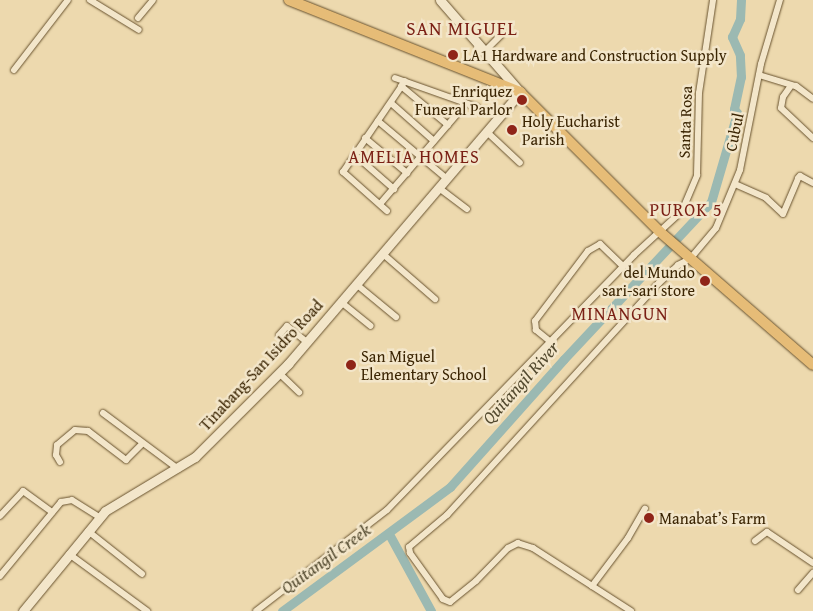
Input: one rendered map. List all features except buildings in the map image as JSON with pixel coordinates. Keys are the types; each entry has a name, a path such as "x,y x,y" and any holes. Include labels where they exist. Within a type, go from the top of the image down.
{"main road":[{"path":"289,0 520,92 663,235 813,365"}],"street":[{"path":"14,70 68,0"},
{"path":"90,0 138,30"},
{"path":"138,18 153,0"},
{"path":"440,0 486,50 520,92"},
{"name":"Santa Rosa","path":"256,611 387,510 552,343 623,266 663,235 682,211 697,175 699,93 713,0"},
{"name":"Cubul","path":"688,257 716,228 735,184 745,150 759,75 780,0"},
{"path":"486,50 503,33"},
{"path":"759,75 790,87 796,86 813,99"},
{"path":"395,78 403,83 448,125"},
{"path":"387,211 344,174 365,138 403,83"},
{"path":"403,83 465,105 477,107"},
{"path":"790,87 783,97 781,108 813,138"},
{"name":"Tinabang-San Isidro Road","path":"23,611 99,517 120,499 178,469 195,457 279,373 440,188 446,178 520,92"},
{"path":"391,103 434,141"},
{"path":"380,204 465,105"},
{"path":"378,121 446,178"},
{"path":"487,132 520,163"},
{"path":"365,138 407,173"},
{"path":"355,155 394,188"},
{"path":"735,184 766,198 783,214 798,178 813,183"},
{"path":"440,188 467,209"},
{"path":"552,343 536,330 535,321 588,251 600,244 623,266"},
{"path":"383,254 435,299"},
{"path":"631,611 532,548 518,544 508,548 476,581 450,602 442,599 410,553 411,542 447,516 552,398 659,283 688,257"},
{"path":"356,284 396,317"},
{"path":"341,302 371,326"},
{"path":"279,335 288,327 307,342"},
{"path":"279,373 299,392"},
{"path":"103,413 142,444 178,469"},
{"path":"60,462 56,455 57,445 75,430 88,431 126,460 142,444"},
{"path":"0,516 23,490 52,512"},
{"path":"0,576 52,512 66,499 83,505 99,517"},
{"path":"592,586 628,538 646,508"},
{"path":"88,531 142,574"},
{"path":"755,541 767,532 813,563"},
{"path":"68,554 147,611"},
{"path":"798,590 813,573"}],"waterway":[{"name":"Quitangil River","path":"282,611 450,487 564,359 711,202 737,113 734,109 741,77 740,55 732,37 740,19 741,0"},
{"path":"389,534 431,611"}],"place":[{"name":"LA1 Hardware and Construction Supply","path":"453,55"},
{"name":"Enriquez Funeral Parlor","path":"522,100"},
{"name":"Holy Eucharist Parish","path":"512,130"},
{"name":"del Mundo sari-sari store","path":"705,281"},
{"name":"San Miguel Elementary School","path":"351,365"},
{"name":"Manabat’s Farm","path":"649,518"}],"district":[{"name":"SAN MIGUEL","path":"462,29"},
{"name":"AMELIA HOMES","path":"414,157"},
{"name":"PUROK 5","path":"686,210"},
{"name":"MINANGUN","path":"620,314"}],"water label":[{"name":"Quitangil Creek","path":"326,559"}]}
